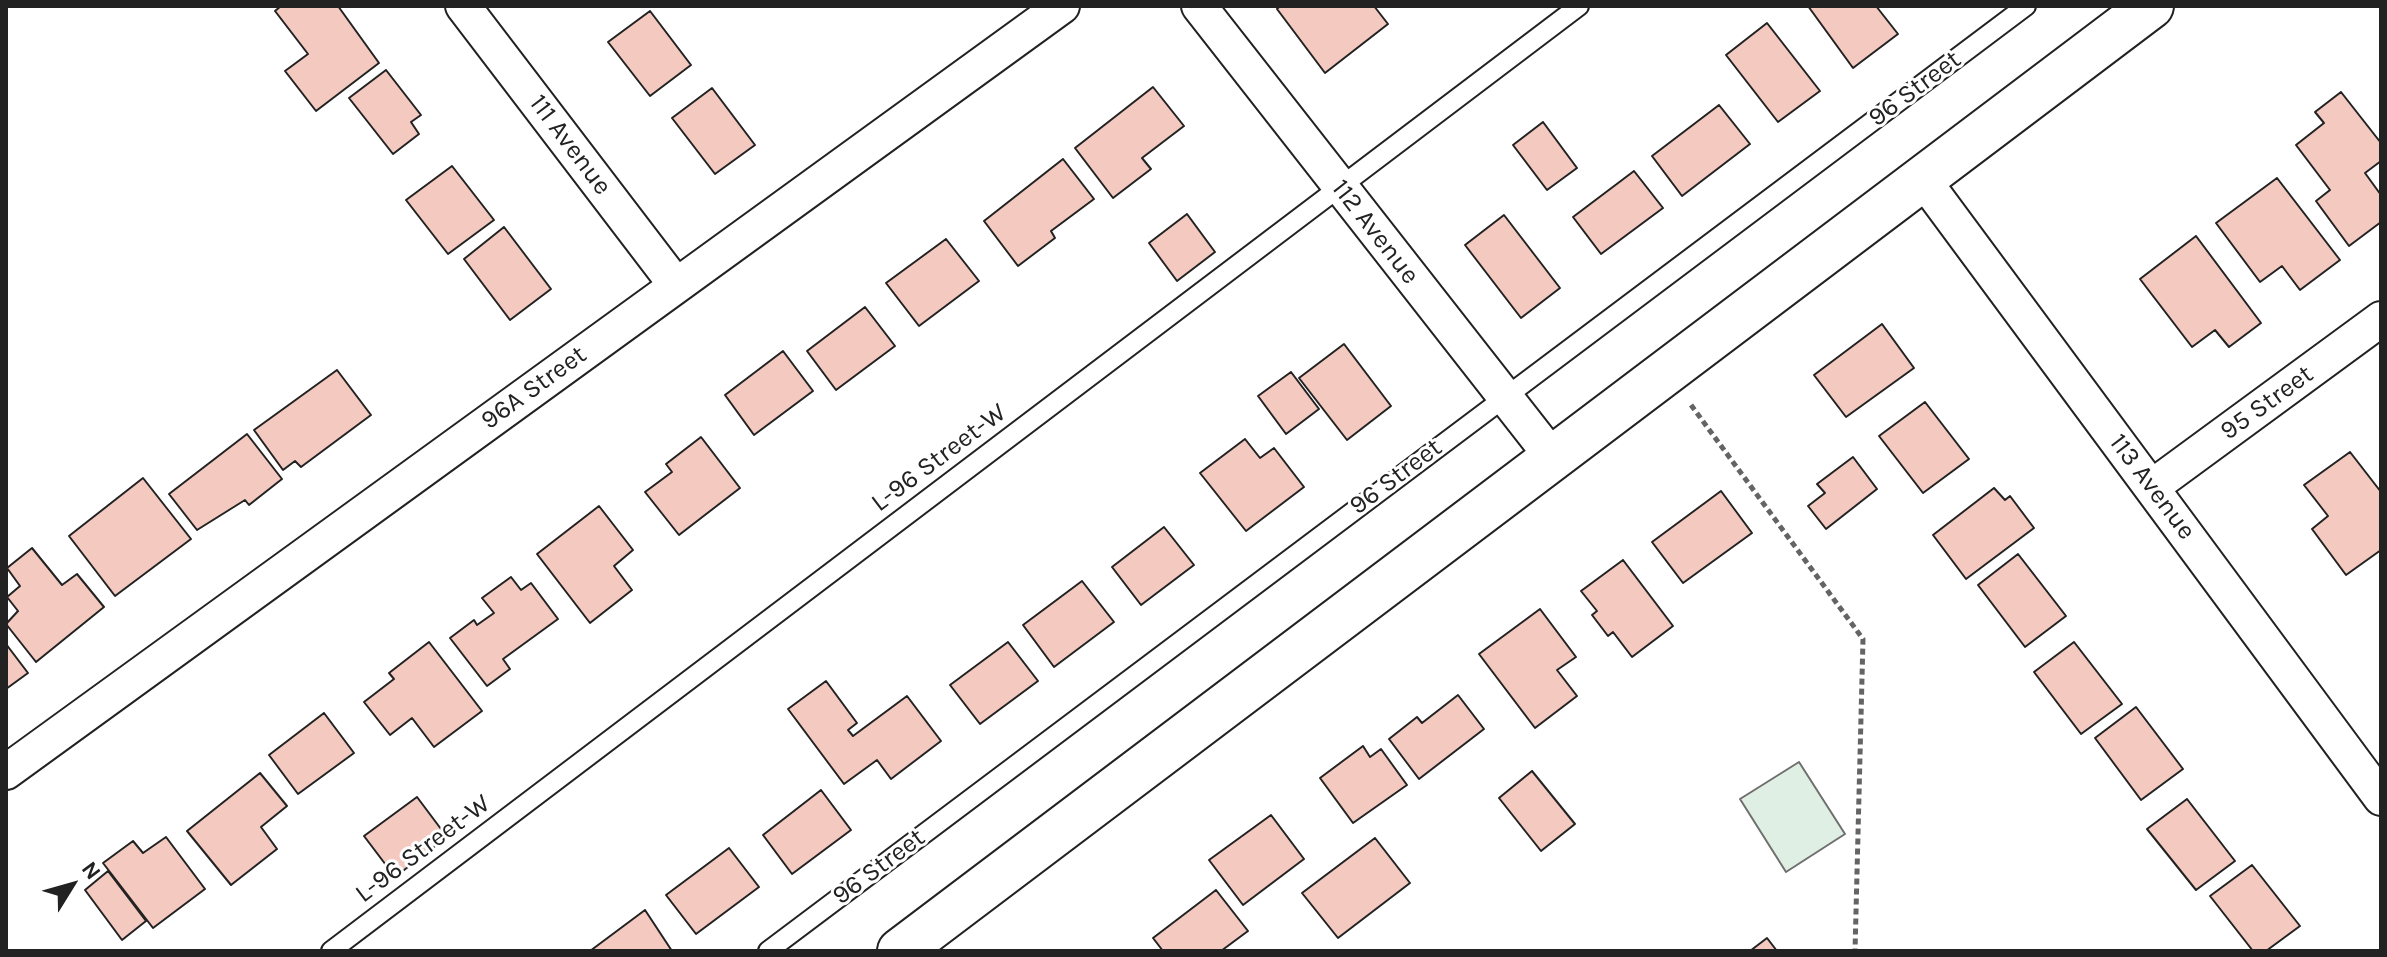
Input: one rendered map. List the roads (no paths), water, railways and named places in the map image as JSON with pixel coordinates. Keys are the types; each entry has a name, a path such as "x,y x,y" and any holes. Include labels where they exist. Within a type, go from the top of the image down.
{"street":[{"name":"111 Avenue","path":"463,6 676,285"},
{"name":"96A Street","path":"6,772 1062,6"},
{"name":"112 Avenue","path":"1199,6 1553,458"},
{"path":"900,951 2151,6"},
{"name":"113 Avenue","path":"1922,178 2381,798"},
{"name":"95 Street","path":"2152,487 2381,319"}],"lane":[{"name":"L-96 Street-W","path":"331,951 1579,6"},
{"name":"96 Street","path":"768,951 2026,6"}]}
